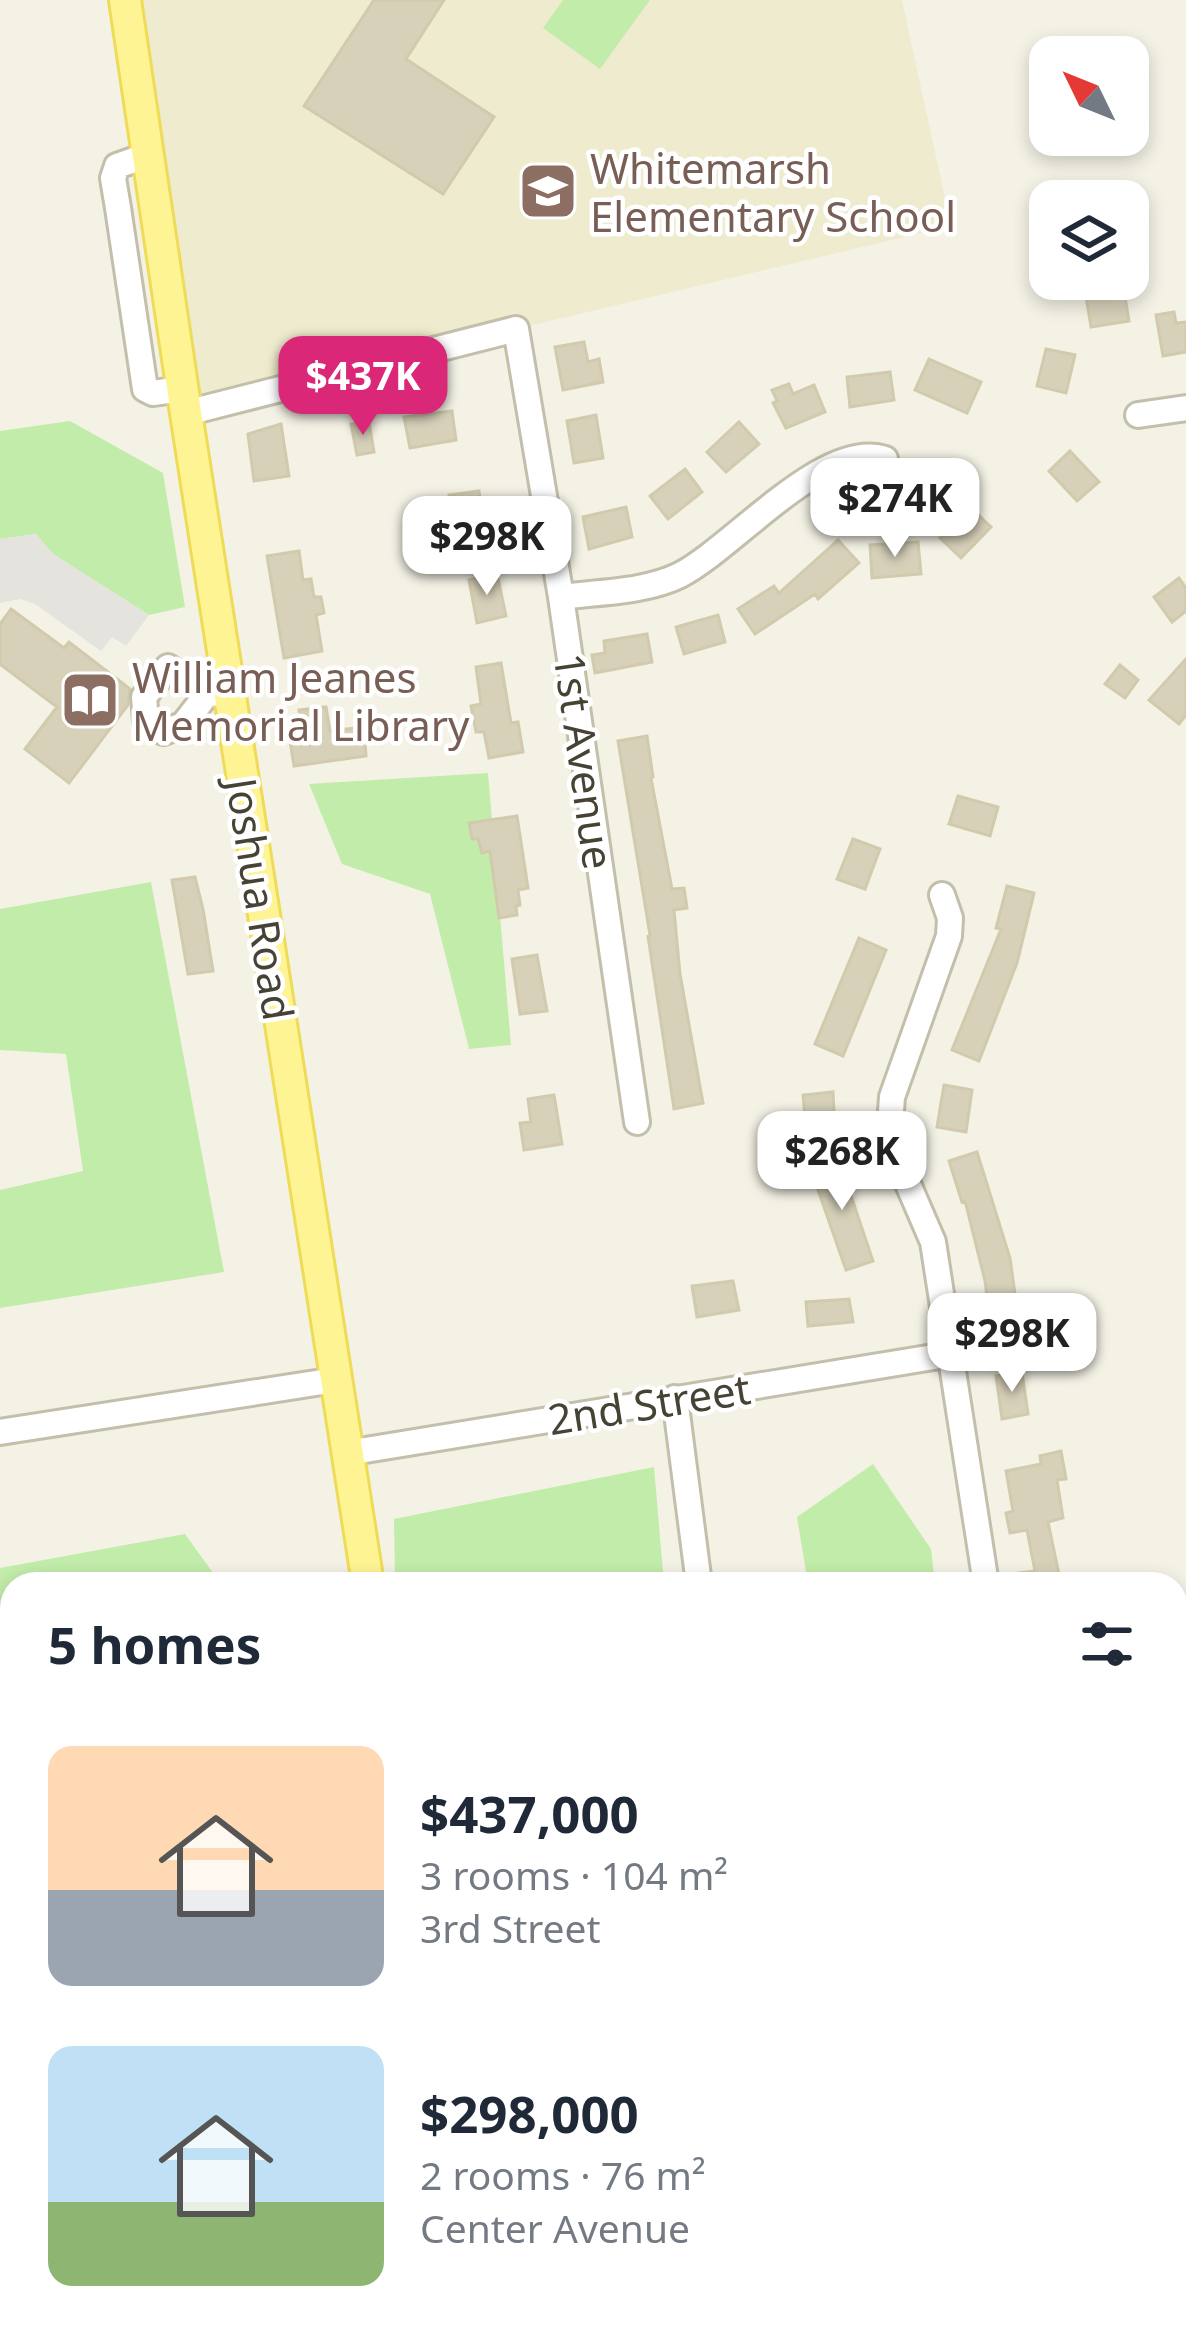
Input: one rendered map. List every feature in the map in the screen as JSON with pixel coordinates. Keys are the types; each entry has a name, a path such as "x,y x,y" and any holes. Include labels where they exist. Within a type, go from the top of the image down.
{"main road":[{"name":"Joshua Road","path":"128,0 184,401 218,693 366,1572"}],"street":[{"name":"1st Avenue","path":"184,401 516,329 561,597 637,1122"},
{"path":"1138,415 1186,407"},
{"path":"561,597 658,584 678,576 717,553 774,502 820,473 857,456 885,459"},
{"path":"942,895 950,918 949,936 892,1097 889,1140 933,1242 984,1572"},
{"name":"2nd Street","path":"346,1453 952,1354"},
{"path":"0,1432 335,1380"},
{"path":"675,1398 697,1572"}],"shaded area":[{"name":"Whitemarsh Elementary School","path":"125,0 902,0 951,226 186,413"},
{"path":"36,534 53,554 149,615 126,646 112,637 101,651 35,604 20,599 0,603 0,539"}],"green space":[{"path":"563,0 650,0 600,69 543,28"},
{"path":"70,421 163,473 185,607 149,615 53,554 36,534 0,539 0,431"},
{"path":"488,773 511,1045 469,1049 430,894 342,864 309,784"},
{"path":"151,882 224,1272 0,1308 0,1190 83,1171 66,1054 0,1050 0,909"},
{"path":"873,1464 931,1549 934,1572 806,1572 797,1517"},
{"path":"654,1467 663,1572 395,1572 394,1519"},
{"path":"185,1534 212,1572 0,1572 0,1568"}],"building":[{"name":"Whitemarsh Elementary School","path":"374,0 444,0 406,59 494,117 443,194 304,106"},
{"path":"1087,300 1126,300 1129,321 1091,327"},
{"path":"1174,312 1176,323 1186,322 1186,352 1163,356 1156,315"},
{"path":"584,342 588,362 599,359 603,382 563,390 555,347"},
{"path":"1046,349 1075,355 1066,393 1037,386"},
{"path":"929,359 981,382 967,413 915,390"},
{"path":"890,372 894,400 850,407 847,377"},
{"path":"789,384 793,394 814,385 825,412 786,428 772,390"},
{"path":"452,411 456,440 410,448 404,417"},
{"path":"596,415 603,458 574,463 567,421"},
{"path":"369,422 374,452 357,455 351,424"},
{"path":"739,422 759,444 726,472 707,452"},
{"path":"281,424 289,476 254,481 248,434"},
{"path":"1070,451 1099,482 1077,501 1049,471"},
{"path":"685,469 702,492 668,519 650,496"},
{"path":"479,491 486,542 459,547 449,495"},
{"path":"626,507 632,537 589,549 583,517"},
{"path":"971,508 991,527 961,558 940,538"},
{"path":"838,540 859,563 818,599 815,594 755,634 738,609 774,586 779,593"},
{"path":"918,542 921,574 872,578 870,545"},
{"path":"299,551 303,580 311,579 314,597 321,597 324,613 316,615 322,651 284,658 267,556"},
{"path":"497,574 506,616 477,623 469,580"},
{"path":"1179,578 1186,588 1186,611 1172,622 1154,597"},
{"name":"William Jeanes Memorial Library","path":"11,609 64,648 69,642 130,689 128,705 69,783 25,749 57,707 0,664 0,624"},
{"path":"718,615 725,642 684,654 676,627"},
{"path":"647,634 652,662 595,673 592,655 605,653 604,641"},
{"path":"1186,659 1186,715 1179,724 1149,700"},
{"path":"501,663 511,723 518,722 523,752 489,758 484,732 476,732 471,706 481,704 476,667"},
{"path":"1120,665 1138,680 1125,698 1105,684"},
{"path":"326,707 330,731 364,727 366,756 294,766 290,741 303,739 299,710"},
{"path":"647,736 672,889 684,888 687,908 674,910 703,1103 674,1109 618,741"},
{"path":"958,796 998,807 990,836 949,824"},
{"path":"517,816 528,888 518,890 517,915 499,918 490,851 482,853 478,839 472,839 469,823"},
{"path":"853,839 880,849 865,889 837,879"},
{"path":"195,877 213,971 188,974 172,880"},
{"path":"1007,886 1034,893 1017,963 979,1061 952,1050 1001,929 996,928"},
{"path":"859,938 886,950 843,1056 815,1044"},
{"path":"537,955 547,1011 520,1014 512,959"},
{"path":"944,1085 972,1090 966,1132 937,1127"},
{"path":"833,1092 835,1135 807,1137 803,1095"},
{"path":"554,1095 562,1144 524,1150 520,1123 531,1122 528,1099"},
{"path":"977,1152 1010,1258 1020,1330 992,1334 985,1281 965,1201 949,1161"},
{"path":"838,1157 873,1261 846,1270 810,1167"},
{"path":"733,1281 739,1310 697,1317 692,1286"},
{"path":"849,1299 853,1322 808,1326 806,1302"},
{"path":"1022,1372 1028,1414 1002,1419 996,1376"},
{"path":"1061,1451 1066,1479 1057,1480 1063,1518 1048,1522 1058,1572 1027,1572 1035,1571 1027,1530 1010,1533 1006,1513 1013,1511 1006,1471 1041,1464 1040,1456"}],"place":[{"name":"Whitemarsh Elementary School","path":"548,191"},
{"name":"William Jeanes Memorial Library","path":"90,700"}]}
